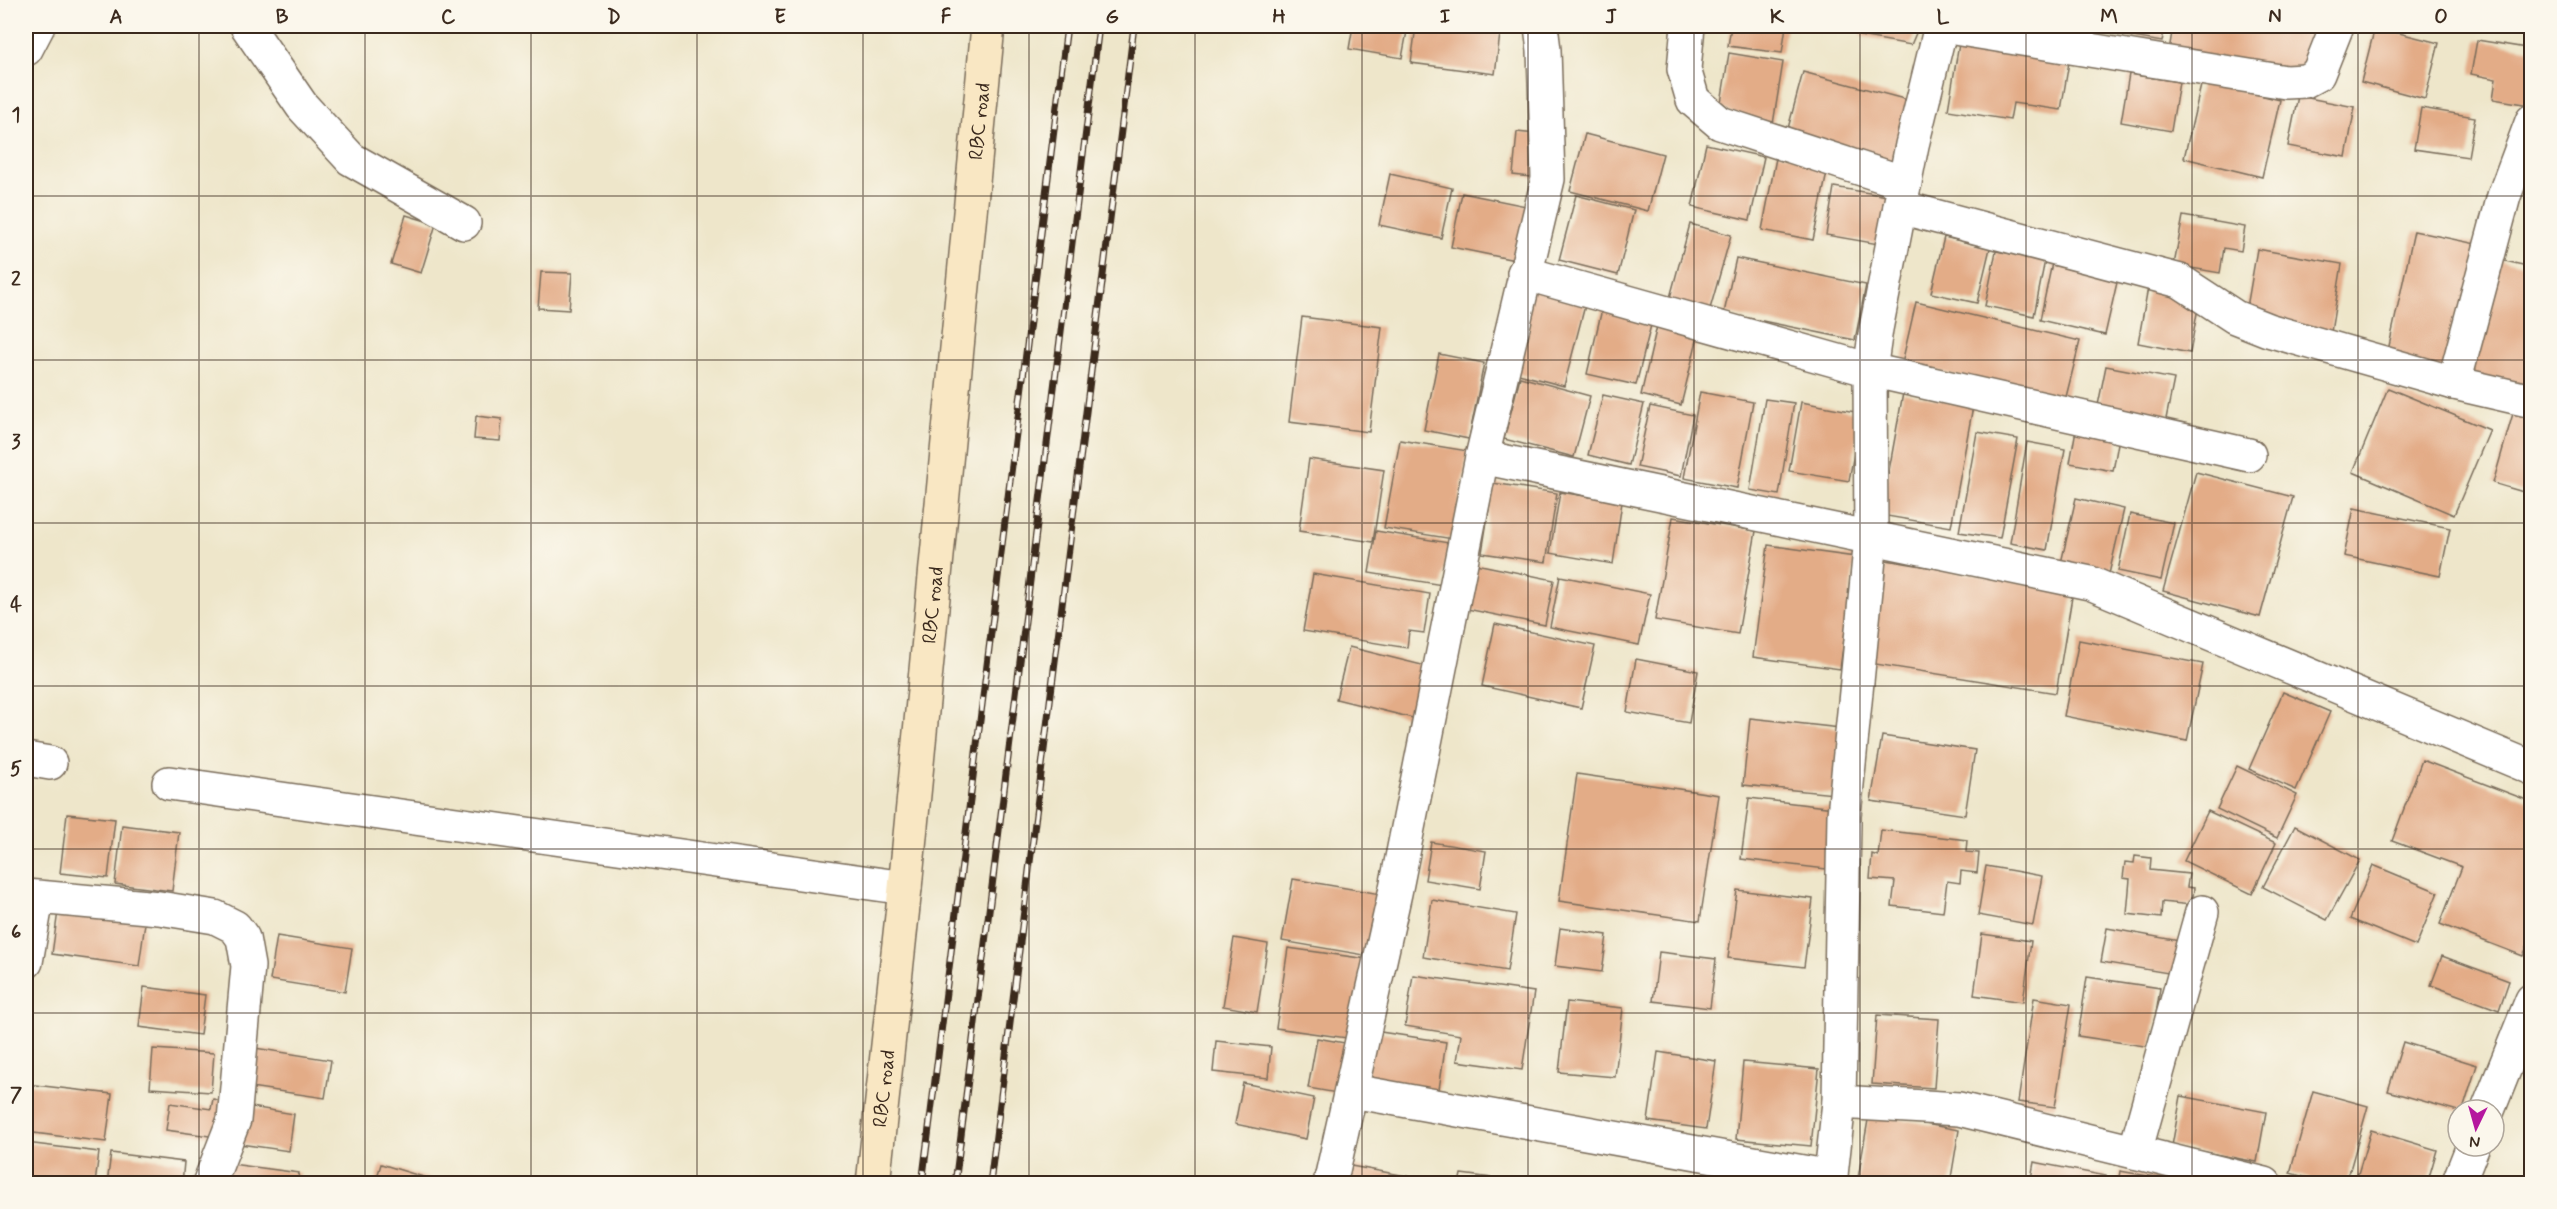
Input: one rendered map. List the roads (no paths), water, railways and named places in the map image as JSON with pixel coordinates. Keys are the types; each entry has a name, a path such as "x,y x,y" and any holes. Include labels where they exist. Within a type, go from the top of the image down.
{"street":[{"path":"26,49 38,26"},
{"path":"247,26 302,106 351,159 464,223"},
{"name":"RBC road","path":"873,1184 905,888 988,26"},
{"path":"1330,1184 1395,893 1482,457 1548,179 1541,26"},
{"path":"1688,26 1684,69 1693,100 1720,123 1903,195 2180,280 2235,317 2268,330 2454,383 2532,401"},
{"path":"1352,1091 1831,1180 1839,1102 1844,815 1871,538 1870,370 1903,195 1942,26 2286,82 2305,81 2318,74 2337,26"},
{"path":"2454,383 2504,196 2532,121"},
{"path":"1524,273 1870,370 2249,455"},
{"path":"1482,457 2090,583 2532,768"},
{"path":"169,783 905,888"},
{"path":"26,962 31,897 159,908 216,917 235,927 243,938 248,966 234,1120 209,1184"},
{"path":"2135,1152 2202,912"},
{"path":"2493,1098 2532,1000"},
{"path":"1839,1102 1959,1109 2265,1184"},
{"path":"2458,1184 2468,1158"}],"railway":[{"path":"922,1184 1067,26"},
{"path":"955,1184 1099,26"},
{"path":"990,1184 1134,26"}]}
